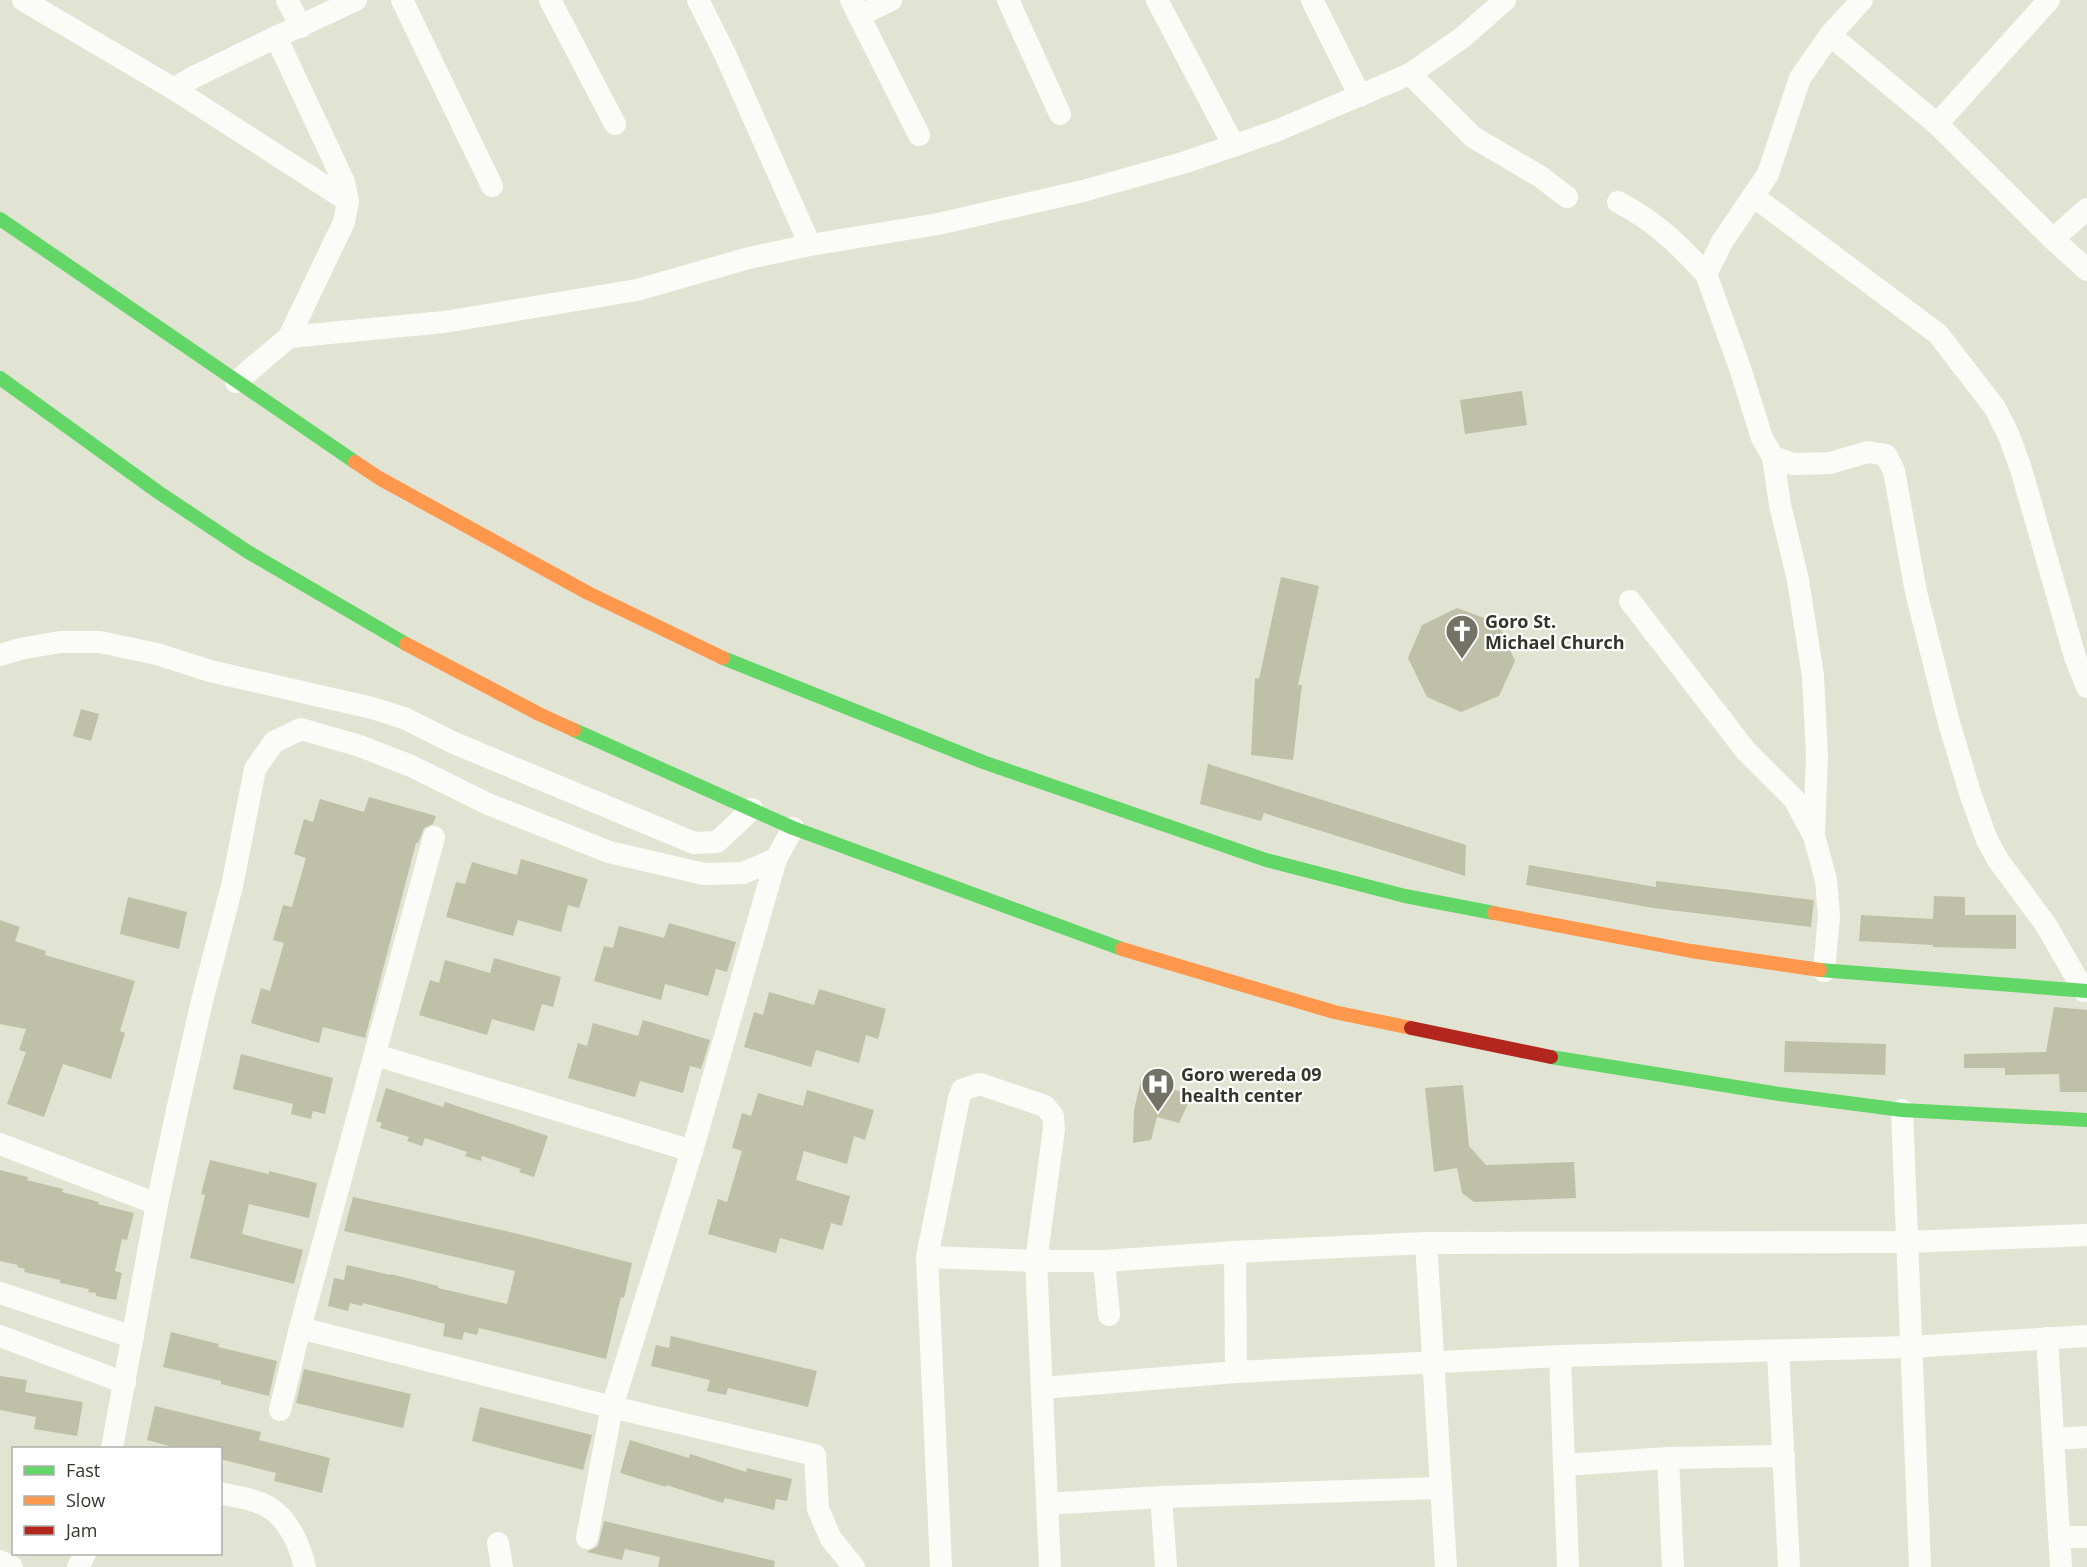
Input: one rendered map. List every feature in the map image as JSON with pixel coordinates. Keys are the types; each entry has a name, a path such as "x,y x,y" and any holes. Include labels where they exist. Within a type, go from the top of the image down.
{"highway":[{"path":"0,219 379,478 588,593 712,654 983,762 1266,860 1405,896 1691,951 1824,971 2085,991"},
{"path":"0,378 158,492 248,552 380,630 539,714 794,828 1107,945 1334,1012 1560,1059 1779,1094 1902,1110 2087,1120"}],"street":[{"path":"287,0 301,27"},
{"path":"174,89 192,78 356,0"},
{"path":"402,0 492,186"},
{"path":"550,0 615,124"},
{"path":"698,0 725,54 810,245"},
{"path":"891,0 855,8 919,135"},
{"path":"1008,0 1059,114"},
{"path":"1157,0 1234,146"},
{"path":"1312,0 1360,96"},
{"path":"289,337 444,322 637,290 749,258 810,245 938,224 1083,191 1186,162 1276,131 1410,74 1463,37 1505,0"},
{"path":"1706,274 1722,242 1768,174 1800,78 1830,35 1862,0"},
{"path":"1937,124 2049,0"},
{"path":"34,2 348,201"},
{"path":"1830,35 1937,124 2087,270"},
{"path":"236,382 289,337 344,222 348,201 345,182 276,37"},
{"path":"1410,74 1473,137 1541,177 1567,197"},
{"path":"1753,196 1938,334 1995,408 2009,436 2021,469 2075,657 2087,687"},
{"path":"1618,202 1641,213 1659,227 1706,274 1740,368 1762,438 1773,457 1780,505 1798,580 1814,676 1817,756 1814,836"},
{"path":"2053,239 2087,209"},
{"path":"1773,457 1793,464 1830,463 1868,452 1886,455 1894,471 1916,592 1949,723 1983,829 1998,860 2046,925 2085,991"},
{"path":"1630,601 1746,751 1794,799 1814,836 1826,880 1829,916 1824,971"},
{"path":"0,655 60,642 100,642 158,654 210,671 372,708 404,718 454,743 694,843 717,842 752,809"},
{"path":"112,1447 157,1204 202,1001 232,886 255,769 274,742 301,729 360,746 411,766 488,804 609,852 704,874 743,873 776,860"},
{"path":"587,1538 612,1407 692,1151 776,860 794,828"},
{"path":"280,1410 300,1328 434,837"},
{"path":"376,1055 692,1151"},
{"path":"941,1567 927,1257 959,1098 962,1090 980,1084 1045,1106 1053,1116 1054,1129 1036,1262 1050,1567"},
{"path":"1902,1110 1920,1567"},
{"path":"0,1144 157,1204"},
{"path":"927,1257 1036,1262 1104,1261 1426,1243 1906,1242 2087,1235"},
{"path":"1426,1243 1446,1567"},
{"path":"1235,1252 1236,1372"},
{"path":"1104,1261 1109,1315"},
{"path":"0,1293 133,1337"},
{"path":"300,1328 612,1407 815,1455 818,1509 831,1539 854,1567"},
{"path":"0,1336 125,1383"},
{"path":"1042,1388 1236,1372 1560,1356 1910,1347 2087,1336"},
{"path":"2047,1338 2061,1567"},
{"path":"1778,1351 1789,1567"},
{"path":"1560,1356 1568,1567"},
{"path":"2054,1438 2087,1437"},
{"path":"1564,1465 1668,1458 1784,1456"},
{"path":"1668,1458 1673,1567"},
{"path":"1047,1504 1161,1497 1440,1488"},
{"path":"222,1494 270,1508 290,1529 305,1567"},
{"path":"1161,1497 1166,1567"},
{"path":"2060,1537 2087,1537"},
{"path":"498,1543 502,1567"},
{"path":"0,1561 12,1567"}],"building":[{"path":"1522,391 1527,425 1465,434 1460,400"},
{"path":"1281,577 1319,586 1298,685 1302,685 1293,760 1251,755 1255,678 1259,679"},
{"name":"Goro St. Michael Church","path":"1457,608 1498,623 1515,661 1499,696 1461,712 1427,697 1408,658 1422,625"},
{"path":"81,709 99,714 91,741 73,736"},
{"path":"1208,764 1466,845 1465,876 1264,813 1261,821 1200,804"},
{"path":"369,797 436,816 433,824 424,828 416,843 365,1038 323,1027 319,1043 251,1023 261,988 270,991 284,943 273,940 283,905 292,907 306,858 294,854 304,819 313,822 320,799 364,812"},
{"path":"521,859 588,879 579,908 568,905 561,932 518,920 513,936 446,917 456,882 465,884 472,862 517,875"},
{"path":"1529,865 1656,887 1656,881 1814,900 1811,927 1653,908 1526,885"},
{"path":"1934,896 1965,897 1965,915 2016,915 2016,949 1933,947 1933,945 1859,941 1861,915 1933,919"},
{"path":"128,897 187,912 179,949 120,934"},
{"path":"0,920 20,927 15,941 46,951 45,955 135,981 120,1031 125,1033 111,1079 63,1064 44,1117 7,1104 26,1052 19,1050 26,1029 0,1024"},
{"path":"669,923 736,942 727,972 716,969 708,996 665,984 661,1000 594,981 604,946 613,948 619,926 664,938"},
{"path":"494,958 561,977 553,1007 542,1004 534,1031 492,1019 487,1035 419,1015 430,980 439,983 445,960 490,973"},
{"path":"819,989 886,1009 878,1039 866,1035 859,1063 816,1050 811,1067 744,1047 754,1012 763,1015 769,992 814,1005"},
{"path":"2054,1007 2087,1010 2087,1092 2060,1092 2059,1074 2005,1075 2005,1068 1964,1068 1964,1054 2046,1052"},
{"path":"643,1020 710,1040 701,1069 690,1066 683,1093 640,1081 635,1097 568,1078 578,1043 587,1046 593,1023 638,1036"},
{"path":"1785,1041 1886,1044 1885,1075 1784,1072"},
{"path":"241,1054 333,1078 325,1114 313,1111 311,1119 291,1114 293,1104 233,1089"},
{"name":"Goro wereda 09 health center","path":"1141,1080 1192,1095 1179,1123 1157,1117 1151,1140 1133,1143 1134,1110"},
{"path":"1463,1085 1469,1146 1486,1165 1574,1162 1576,1198 1474,1202 1462,1193 1457,1168 1434,1172 1425,1088"},
{"path":"386,1088 443,1107 445,1102 548,1136 534,1177 519,1172 521,1169 482,1156 481,1161 465,1156 467,1152 425,1138 422,1146 407,1141 409,1137 380,1128 382,1123 376,1121"},
{"path":"807,1090 874,1110 865,1140 854,1136 847,1164 804,1151 796,1180 850,1196 842,1226 831,1223 823,1250 780,1238 776,1253 708,1234 718,1199 727,1202 742,1151 732,1148 742,1113 751,1116 758,1093 803,1106"},
{"path":"210,1160 317,1183 309,1218 249,1204 242,1234 303,1250 294,1284 190,1258 205,1195 201,1194"},
{"path":"0,1170 63,1189 62,1192 99,1202 98,1204 134,1213 127,1240 122,1239 115,1271 122,1273 116,1300 96,1296 96,1293 88,1292 89,1289 60,1283 60,1280 24,1272 25,1269 17,1267 18,1265 0,1261"},
{"path":"353,1197 523,1235 632,1263 606,1359 479,1328 477,1335 464,1332 462,1340 443,1336 445,1324 363,1303 362,1306 350,1303 348,1311 328,1306 334,1278 344,1280 347,1265 507,1304 515,1271 344,1231"},
{"path":"171,1332 219,1344 218,1347 277,1361 269,1396 221,1384 221,1381 163,1367"},
{"path":"671,1336 817,1371 808,1407 728,1388 726,1395 707,1391 710,1380 651,1366 656,1345 669,1348"},
{"path":"304,1369 411,1394 403,1428 296,1403"},
{"path":"0,1376 27,1380 25,1392 83,1402 77,1436 34,1429 36,1417 0,1410"},
{"path":"155,1406 261,1432 259,1440 330,1458 322,1493 274,1481 276,1473 222,1460 222,1447 173,1447 147,1440"},
{"path":"480,1407 592,1435 583,1470 472,1441"},
{"path":"630,1440 689,1458 690,1454 746,1472 747,1468 792,1479 787,1501 776,1499 774,1510 725,1498 723,1503 620,1473"},
{"path":"604,1521 775,1561 774,1567 658,1567 660,1557 625,1549 622,1560 587,1552 598,1546"}],"traffic: fast":[{"path":"0,219 355,462"},
{"path":"0,378 158,492 248,552 406,644"},
{"path":"723,658 983,762 1266,860 1405,896 1494,913"},
{"path":"574,730 793,828 1122,949"},
{"path":"1820,970 2087,991"},
{"path":"1551,1057 1779,1094 1902,1110 2087,1120"}],"traffic: slow":[{"path":"355,462 379,478 588,593 723,658"},
{"path":"406,644 574,730"},
{"path":"1494,913 1691,951 1820,970"},
{"path":"1122,949 1334,1012 1411,1028"}],"traffic: jam":[{"path":"1411,1028 1551,1057"}],"place":[{"name":"Goro St. Michael Church","path":"1462,660"},
{"name":"Goro wereda 09 health center","path":"1158,1113"}]}
